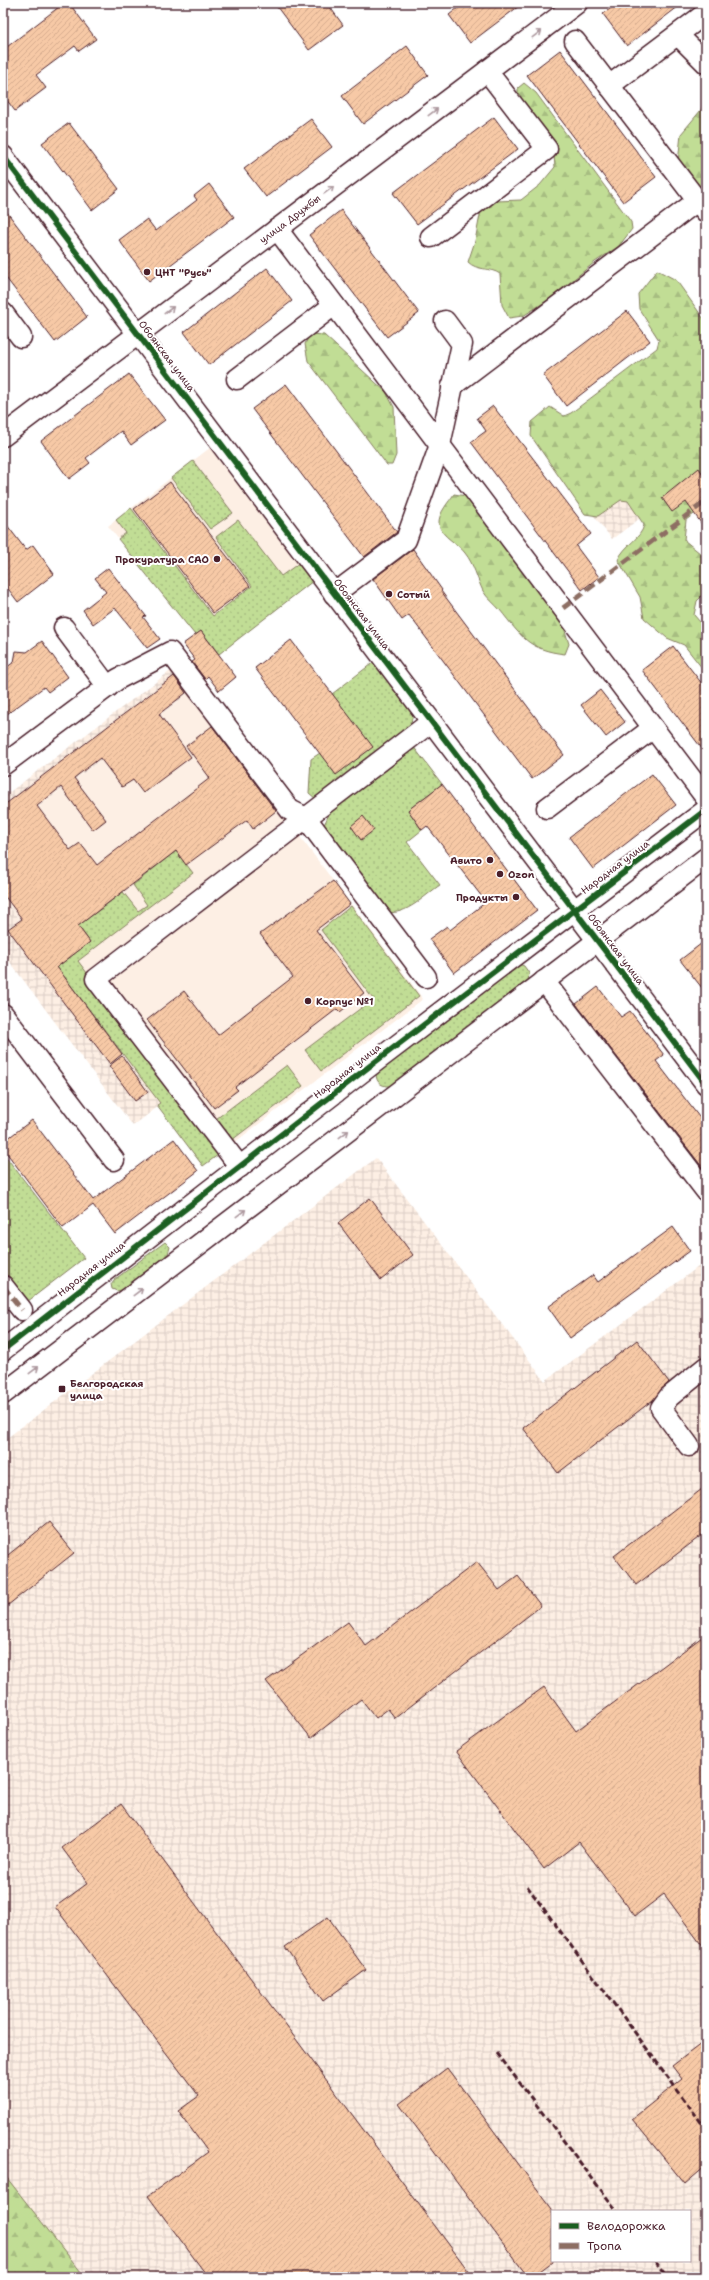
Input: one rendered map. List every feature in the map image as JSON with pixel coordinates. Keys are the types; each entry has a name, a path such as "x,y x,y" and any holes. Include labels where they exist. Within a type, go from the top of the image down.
{"street":[{"name":"улица Дружбы","path":"3,436 578,3"},
{"path":"610,86 706,13"},
{"path":"678,34 706,63"},
{"path":"452,386 702,206 575,41"},
{"path":"431,237 547,150 487,71"},
{"name":"Обоянская улица","path":"3,156 706,1084"},
{"path":"277,229 706,798"},
{"path":"237,379 334,305"},
{"path":"3,313 21,337"},
{"path":"334,594 406,540 440,445 462,344 444,321"},
{"path":"64,628 108,687"},
{"path":"3,764 118,679 170,652 290,810 306,818 426,977"},
{"path":"240,1167 96,979 431,722"},
{"path":"547,808 653,728"},
{"name":"Народная улица","path":"3,1350 573,910 706,810"},
{"path":"3,1394 706,858"},
{"path":"544,981 706,1192"},
{"path":"3,1014 114,1160"},
{"path":"3,1286 22,1310"},
{"path":"689,1446 661,1408 669,1397 706,1367"}],"shaded area":[{"path":"211,447 313,581 219,654 201,631 195,635 108,526"},
{"path":"649,473 658,505 612,539 593,515"},
{"path":"173,669 190,692 3,834 3,797"},
{"path":"190,692 423,999 205,1165 3,898 3,834"},
{"path":"3,898 160,1105 133,1126 3,953 3,928 5,926"},
{"path":"376,1158 545,1381 706,1261 706,2277 79,2277 3,2176 3,1441"}],"green space":[{"path":"524,83 536,93 631,222 632,229 619,246 595,262 548,300 523,316 509,318 502,305 500,274 492,270 475,267 468,262 475,241 481,210 497,201 521,200 540,185 555,167 553,144 518,96 518,88"},
{"path":"706,98 706,189 699,187 678,163 681,134 701,110"},
{"path":"657,270 676,280 706,322 706,505 686,520 684,540 706,558 706,592 697,601 694,615 706,629 706,673 684,645 667,638 644,618 640,597 618,560 624,550 640,534 644,525 628,501 621,500 598,516 585,514 531,436 532,422 550,407 564,416 571,413 657,348 659,340 639,309 638,294"},
{"path":"310,334 324,335 386,392 394,407 396,455 392,465 387,465 308,361 305,344"},
{"path":"193,461 233,513 210,529 171,478"},
{"path":"454,494 466,496 563,624 569,644 565,654 542,649 526,640 485,594 468,557 462,549 440,529 440,516"},
{"path":"131,508 213,616 252,586 216,537 238,520 281,576 299,563 313,581 219,654 201,631 195,635 118,539 126,533 116,520"},
{"path":"375,661 410,707 413,714 410,727 316,799 309,793 311,759 320,753 332,694"},
{"path":"413,746 442,784 408,810 422,830 407,842 440,885 408,908 401,911 387,912 322,829 332,808"},
{"path":"176,851 193,873 78,961 222,1152 203,1166 157,1105 160,1103 57,967 90,942 78,926 123,892 138,911 147,905 133,885"},
{"path":"351,906 419,996 321,1071 305,1050 373,999 321,930"},
{"path":"519,964 524,966 529,973 528,982 390,1086 383,1085 377,1080 377,1070"},
{"path":"287,1065 303,1086 228,1143 212,1122"},
{"path":"3,1153 84,1258 23,1305 3,1279"},
{"path":"165,1242 170,1247 168,1254 122,1290 117,1291 112,1289 111,1284 114,1280"},
{"path":"3,2173 85,2277 3,2277"}],"building":[{"path":"64,3 69,3 96,39 79,51 75,46 36,75 46,88 15,111 3,95 3,50"},
{"path":"274,3 327,3 343,25 309,50"},
{"path":"464,3 523,3 470,43 449,15"},
{"path":"618,3 683,3 627,46 603,14"},
{"path":"407,46 428,75 363,124 342,96"},
{"path":"560,50 656,177 623,202 527,75"},
{"path":"494,117 518,149 417,224 393,193"},
{"path":"311,119 332,147 266,197 244,169"},
{"path":"69,123 119,189 92,210 42,143"},
{"path":"209,184 234,217 149,281 119,240 147,219 156,231 197,200 194,196"},
{"path":"3,207 87,317 55,342 3,274"},
{"path":"341,210 419,313 387,337 309,235"},
{"path":"267,268 292,301 209,365 184,332"},
{"path":"627,311 650,341 566,406 543,375"},
{"path":"129,374 165,420 131,445 121,431 86,458 90,463 69,479 41,441"},
{"path":"286,384 397,532 364,557 252,409"},
{"path":"493,406 591,534 576,546 599,577 582,590 471,442 486,431 477,418"},
{"path":"699,468 706,479 706,530 686,502 672,512 662,498"},
{"path":"170,482 250,586 213,613 134,509"},
{"path":"3,520 26,550 33,545 54,574 18,602 3,582"},
{"path":"413,549 442,590 441,591 564,755 532,779 409,615 402,620 373,579"},
{"path":"108,568 146,616 143,617 160,639 147,648 115,608 93,624 83,610 106,592 95,578"},
{"path":"201,631 236,677 219,691 208,676 205,679 192,662 195,660 183,644"},
{"path":"291,640 373,747 336,775 255,668"},
{"path":"42,641 68,677 48,692 44,687 3,717 3,670 14,662 16,651 27,652"},
{"path":"673,646 706,689 706,754 642,670"},
{"path":"174,676 186,693 159,714 191,757 143,793 133,780 122,787 100,758 74,778 106,820 93,830 61,787 37,806 70,850 80,843 97,865 210,778 186,746 212,726 276,811 253,829 247,820 186,865 176,851 78,926 90,942 57,967 122,1054 110,1064 8,929 22,919 3,894 3,806"},
{"path":"600,690 625,722 606,737 581,705"},
{"path":"652,774 676,805 593,869 569,837"},
{"path":"442,784 537,910 454,973 429,939 447,926 450,930 486,902 427,826 422,830 408,810"},
{"path":"363,816 374,830 361,840 351,826"},
{"name":"Корпус №1","path":"333,881 350,904 316,930 364,993 340,1012 337,1009 235,1087 238,1090 214,1108 147,1020 184,991 218,1035 293,977 260,934"},
{"path":"706,940 706,993 680,960"},
{"path":"598,987 621,1017 630,1011 664,1055 656,1061 706,1126 706,1172 576,1004"},
{"path":"122,1056 148,1092 135,1101 109,1066"},
{"path":"32,1120 93,1200 174,1139 198,1171 115,1234 93,1205 63,1228 3,1148 3,1142"},
{"path":"370,1198 413,1255 381,1280 338,1223"},
{"path":"673,1227 690,1251 570,1338 548,1307 593,1275 598,1282"},
{"path":"637,1340 669,1382 653,1400 558,1473 523,1428"},
{"path":"706,1486 706,1532 636,1585 614,1556"},
{"path":"49,1522 74,1553 3,1609 3,1559"},
{"path":"477,1562 499,1590 518,1576 541,1606 395,1718 388,1709 376,1718 361,1699 311,1738 266,1681 348,1622 366,1646"},
{"path":"706,1634 706,1951 664,1894 635,1916 579,1842 544,1869 456,1751 544,1687 576,1731"},
{"path":"121,1804 473,2277 208,2277 148,2196 208,2152 178,2111 199,2096 55,1907 88,1883 62,1848"},
{"path":"328,1917 366,1970 323,2001 285,1947"},
{"path":"706,2040 706,2166 685,2184 632,2119 682,2079 672,2066"},
{"path":"447,2068 552,2209 552,2262 532,2277 528,2277 399,2104"}],"railway":[{"path":"527,1886 706,2129"},
{"path":"497,2053 616,2210"},
{"path":"656,2262 667,2277"}],"marked path":[{"path":"563,608 706,501"},
{"path":"3,1286 22,1310"}],"cycle path":[{"path":"3,156 706,1084"},
{"path":"3,1350 375,1062 706,810"}],"place":[{"name":"ЦНТ \"Русь\"","path":"147,272"},
{"name":"Прокуратура САО","path":"217,559"},
{"name":"Сотый","path":"389,594"},
{"name":"Авито","path":"490,860"},
{"name":"Ozon","path":"500,874"},
{"name":"Продукты","path":"516,897"},
{"name":"Корпус №1","path":"308,1001"},
{"name":"Белгородская улица","path":"62,1389"}]}
